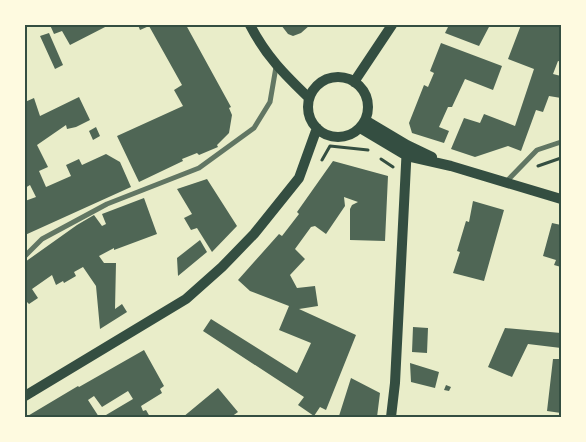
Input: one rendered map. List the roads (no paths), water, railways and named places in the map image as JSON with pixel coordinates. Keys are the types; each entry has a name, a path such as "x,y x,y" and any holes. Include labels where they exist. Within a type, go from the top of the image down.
{"main road":[{"path":"250,25 259,42 276,66 309,98"},
{"path":"354,82 392,25"},
{"path":"331,78 347,78 354,82 361,87 366,95 368,112 362,124 352,134 334,137 325,134 317,128 309,114 309,98 318,85 331,78"},
{"path":"362,124 407,150 504,183 561,199"},
{"path":"25,396 186,299 222,267 254,234 299,178 317,128"},
{"path":"391,417 395,383 407,150"}],"street":[{"path":"25,256 42,239 106,204 199,168 254,128 270,102 276,66"},
{"path":"504,183 537,150 561,142"}]}
